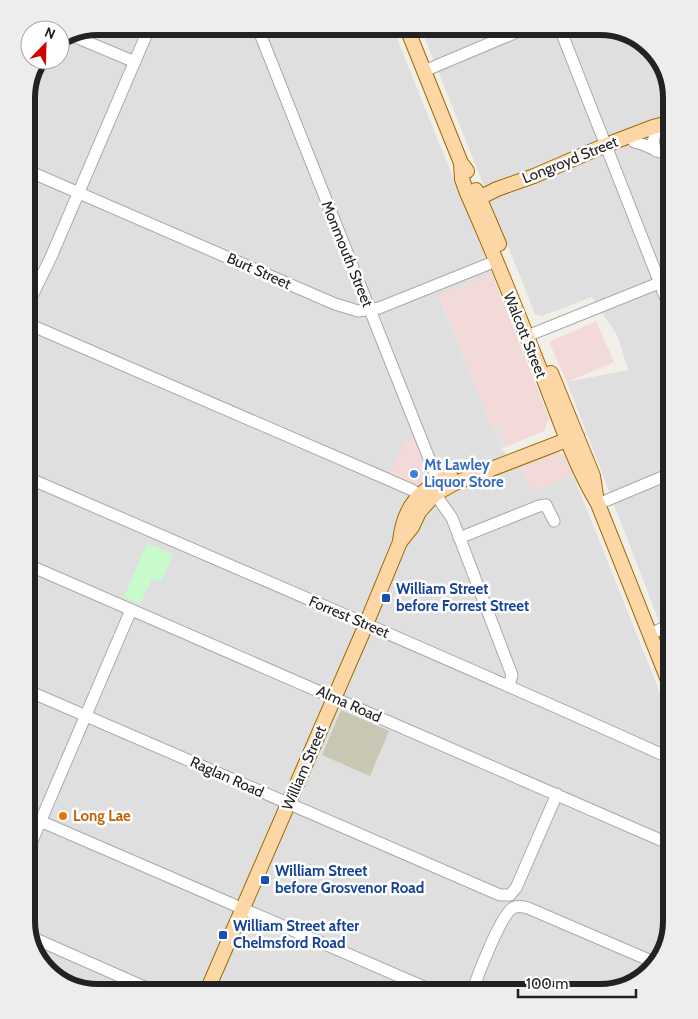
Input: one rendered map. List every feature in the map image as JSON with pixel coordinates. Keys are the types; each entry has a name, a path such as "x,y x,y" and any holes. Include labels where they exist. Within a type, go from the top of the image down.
{"main road":[{"name":"Walcott Street","path":"410,35 462,163 471,176 496,261 530,334"},
{"name":"Longroyd Street","path":"478,203 608,149 653,127 663,125"},
{"name":"Longroyd Street","path":"608,149 634,142 655,134 663,128"},
{"name":"Walcott Street","path":"478,203 570,434 593,476 598,504 663,667"},
{"name":"William Street","path":"400,542 437,488 452,474 570,434"},
{"name":"William Street","path":"210,984 366,625 400,542 402,524 419,495 437,488"}],"street":[{"path":"35,290 80,192 146,35"},
{"name":"Monmouth Street","path":"261,35 370,309 437,488 452,518 512,675 509,685"},
{"path":"424,72 510,35"},
{"path":"563,35 663,293"},
{"path":"79,38 135,62"},
{"path":"655,134 653,142 656,151"},
{"path":"634,142 663,154"},
{"name":"Burt Street","path":"35,174 335,304 358,311 379,308 496,261"},
{"path":"530,334 659,283"},
{"path":"35,327 387,479 419,495"},
{"path":"598,504 663,477"},
{"name":"Forrest Street","path":"35,481 509,685 663,755"},
{"path":"459,538 539,506 546,505 554,521"},
{"name":"Alma Road","path":"35,568 663,840"},
{"path":"35,835 131,610"},
{"path":"650,634 663,628"},
{"name":"Raglan Road","path":"35,694 500,895 510,895 516,888 557,794"},
{"path":"35,819 417,984"},
{"path":"476,984 502,918 513,908 520,906 649,960"},
{"path":"38,941 137,984"}],"shaded area":[{"path":"396,35 492,274 439,296 501,449 521,466 532,492 573,475 663,700 663,921 661,937 655,953 645,966 632,976 616,982 600,984 94,984 70,978 53,966 43,953 37,937 35,921 35,94 42,70 70,70 70,42 86,36"},
{"path":"424,35 612,36 628,41 645,53 655,66 661,82 663,98 663,632 567,382 628,370 618,337 592,297 542,316 535,314"},
{"path":"492,274 549,418 544,431 501,449 439,295"},
{"path":"596,321 614,362 567,382 549,342"},
{"path":"500,427 507,446 501,448 493,429"},
{"path":"420,435 436,473 412,490 387,479 404,441"},
{"path":"556,451 564,455 573,475 532,493 521,466"},
{"path":"341,710 389,731 370,776 322,755"}],"green space":[{"path":"147,543 173,554 161,582 152,579 140,604 124,597"}],"place":[{"name":"Mt Lawley Liquor Store","path":"414,474"},
{"name":"William Street before Forrest Street","path":"386,598"},
{"name":"Long Lae","path":"63,816"},
{"name":"William Street before Grosvenor Road","path":"265,880"},
{"name":"William Street after Chelmsford Road","path":"223,935"}]}
